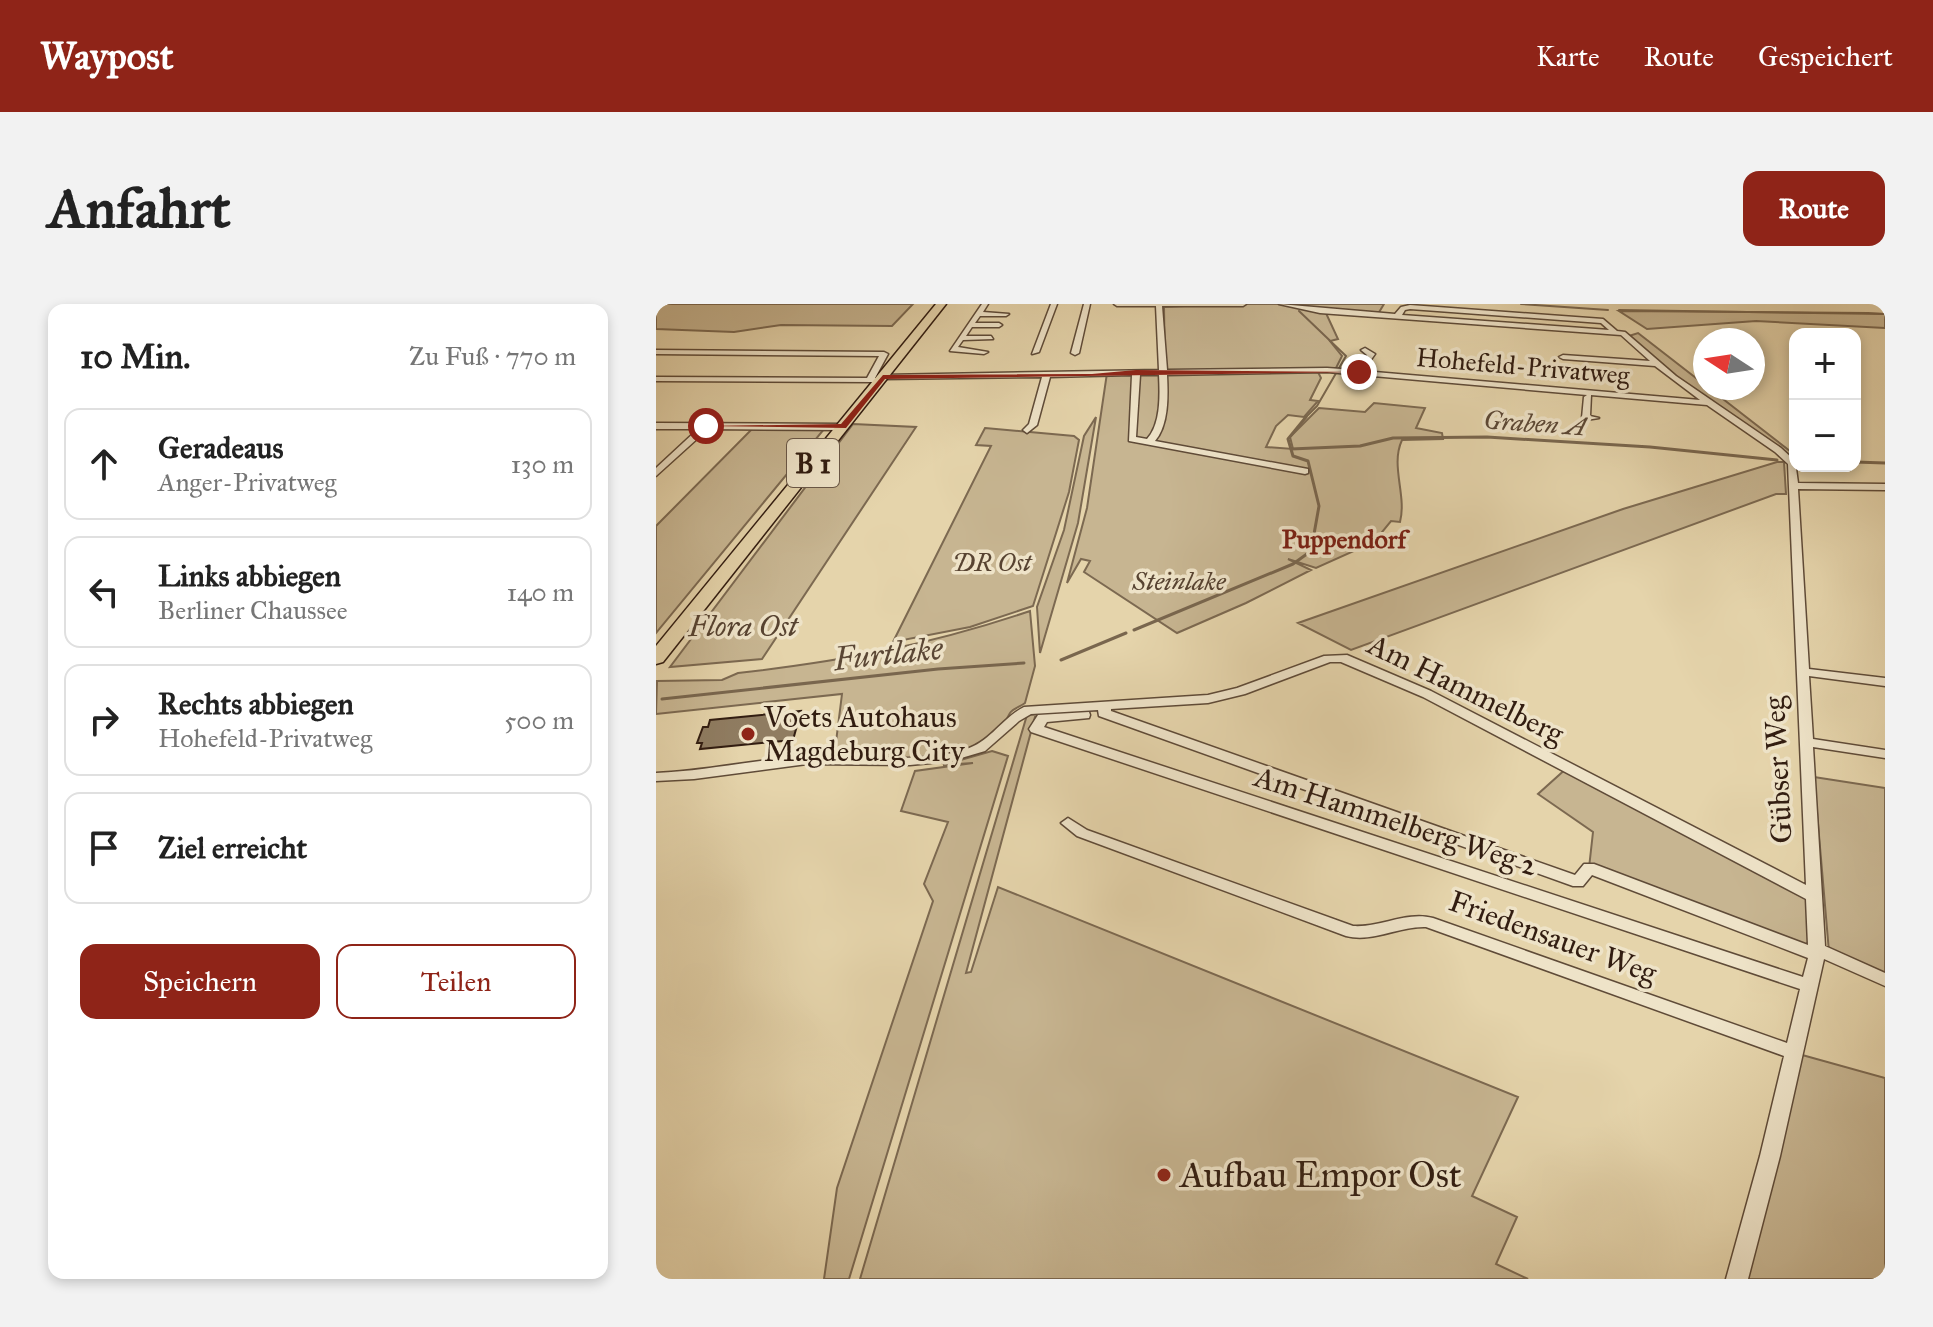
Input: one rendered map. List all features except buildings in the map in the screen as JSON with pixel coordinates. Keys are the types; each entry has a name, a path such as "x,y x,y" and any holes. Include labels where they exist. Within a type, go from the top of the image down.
{"main road":[{"name":"B 1","path":"656,658 843,427 877,379 941,304"},
{"name":"B 1","path":"656,670 672,649 678,632"}],"street":[{"path":"984,352 955,351 985,304"},
{"path":"1035,352 1054,304"},
{"path":"1075,353 1087,304"},
{"path":"1117,304 1243,304"},
{"path":"1148,443 1158,432 1164,371 1159,304"},
{"name":"Gübser Weg","path":"1282,304 1315,311 1620,333 1706,403 1787,456 1794,470 1817,952 1795,1053 1737,1279"},
{"path":"978,314 1006,314"},
{"path":"970,325 999,325"},
{"path":"961,338 991,338"},
{"path":"1351,372 1371,354 1365,350"},
{"path":"656,352 884,355 877,379"},
{"path":"1563,357 1655,364"},
{"name":"Hohefeld-Privatweg","path":"656,379 877,379 1164,371 1333,371 1684,402"},
{"path":"1136,372 1132,439 1305,471"},
{"name":"Hohefeld-Privatweg","path":"1351,372 1353,377 1360,378 1588,397 1706,403"},
{"path":"1027,430 1033,425 1046,376"},
{"name":"Hohefeld-Privatweg","path":"1588,397 1586,418 1595,418"},
{"path":"656,426 843,427"},
{"path":"656,473 706,426"},
{"path":"1795,486 1885,487"},
{"name":"Am Hammelberg","path":"656,777 699,776 805,760 912,762 948,757 988,745 1026,711 1105,709 1208,699 1241,691 1328,659 1347,659 1450,705 1814,896"},
{"path":"1804,672 1885,682"},
{"path":"1105,709 1578,882 1589,868 1885,980"},
{"name":"Am Hammelberg Weg 2","path":"1105,709 1043,718 1036,729 1810,986"},
{"path":"1807,742 1885,754"},
{"name":"Friedensauer Weg","path":"1068,823 1082,833 1352,932 1374,933 1407,921 1427,922 1795,1053"}],"green space":[{"path":"656,304 913,304 892,326 781,325 734,332 656,329"},
{"path":"1384,304 1378,314 1325,311 1338,339 1330,341 1342,356 1335,370 1165,370 1164,307"},
{"path":"1619,311 1885,314 1885,328 1756,321 1647,329"},
{"path":"1638,333 1693,376 1693,390 1687,386 1629,336"},
{"name":"Steinlake","path":"1318,372 1321,378 1310,400 1318,401 1304,417 1288,415 1276,426 1266,447 1293,449 1290,437 1319,408 1365,412 1374,403 1425,408 1416,428 1442,433 1443,439 1402,440 1398,460 1402,501 1400,522 1391,521 1374,542 1316,568 1288,559 1311,570 1177,633 1084,572 1090,561 1081,559 1067,583 1087,508 1107,373"},
{"path":"1708,400 1724,400 1789,450 1789,454"},
{"path":"1096,417 1078,523 1040,653 1037,607 1064,530 1084,436"},
{"name":"Flora Ost","path":"853,424 916,427 762,659 670,667"},
{"path":"754,427 825,428 656,633 656,526"},
{"name":"DR Ost","path":"985,428 1074,436 1079,440 1069,492 1033,606 970,627 893,642 991,446 976,445"},
{"path":"1784,462 1786,494 1776,494 1351,650 1298,623 1623,509"},
{"path":"1030,611 1035,666 1025,703 1011,711 996,734 962,752 922,759 842,756 845,750 835,750 842,694 656,714 657,681 722,680 738,673 850,657 957,633"},
{"path":"1095,709 1035,717 966,973 971,972 998,887 1518,1097 1472,1196 1517,1217 1496,1264 1528,1279 860,1279 1027,715"},
{"path":"992,751 1008,756 849,1279 824,1279 837,1188 933,901 924,884 948,822 901,811 915,771 973,763 943,765"},
{"path":"1568,767 1814,896 1817,949 1589,868 1593,832 1538,794"},
{"path":"1814,777 1885,788 1885,976 1829,952"},
{"path":"1795,1053 1885,1078 1885,1279 1737,1279"}],"waterway":[{"path":"1521,304 1608,310"},
{"path":"1619,310 1885,314"},
{"path":"1299,311 1346,356 1317,406 1306,417"},
{"name":"Furtlake","path":"1134,630 1293,564 1311,551 1319,506 1308,461 1293,456 1288,439 1306,417"},
{"name":"Graben A","path":"1291,449 1360,446 1393,438 1487,437 1650,447 1777,460"},
{"name":"Graben A","path":"1861,462 1885,463"},
{"name":"Furtlake","path":"1061,660 1126,633"},
{"name":"Furtlake","path":"662,699 938,669 1024,663"}],"place":[{"name":"Voets Autohaus Magdeburg City","path":"748,734"},
{"name":"Aufbau Empor Ost","path":"1164,1175"}],"district":[{"name":"Puppendorf","path":"1344,539"}],"route":[{"path":"706,426 843,427 883,377 1092,376 1104,372 1359,372"}]}
